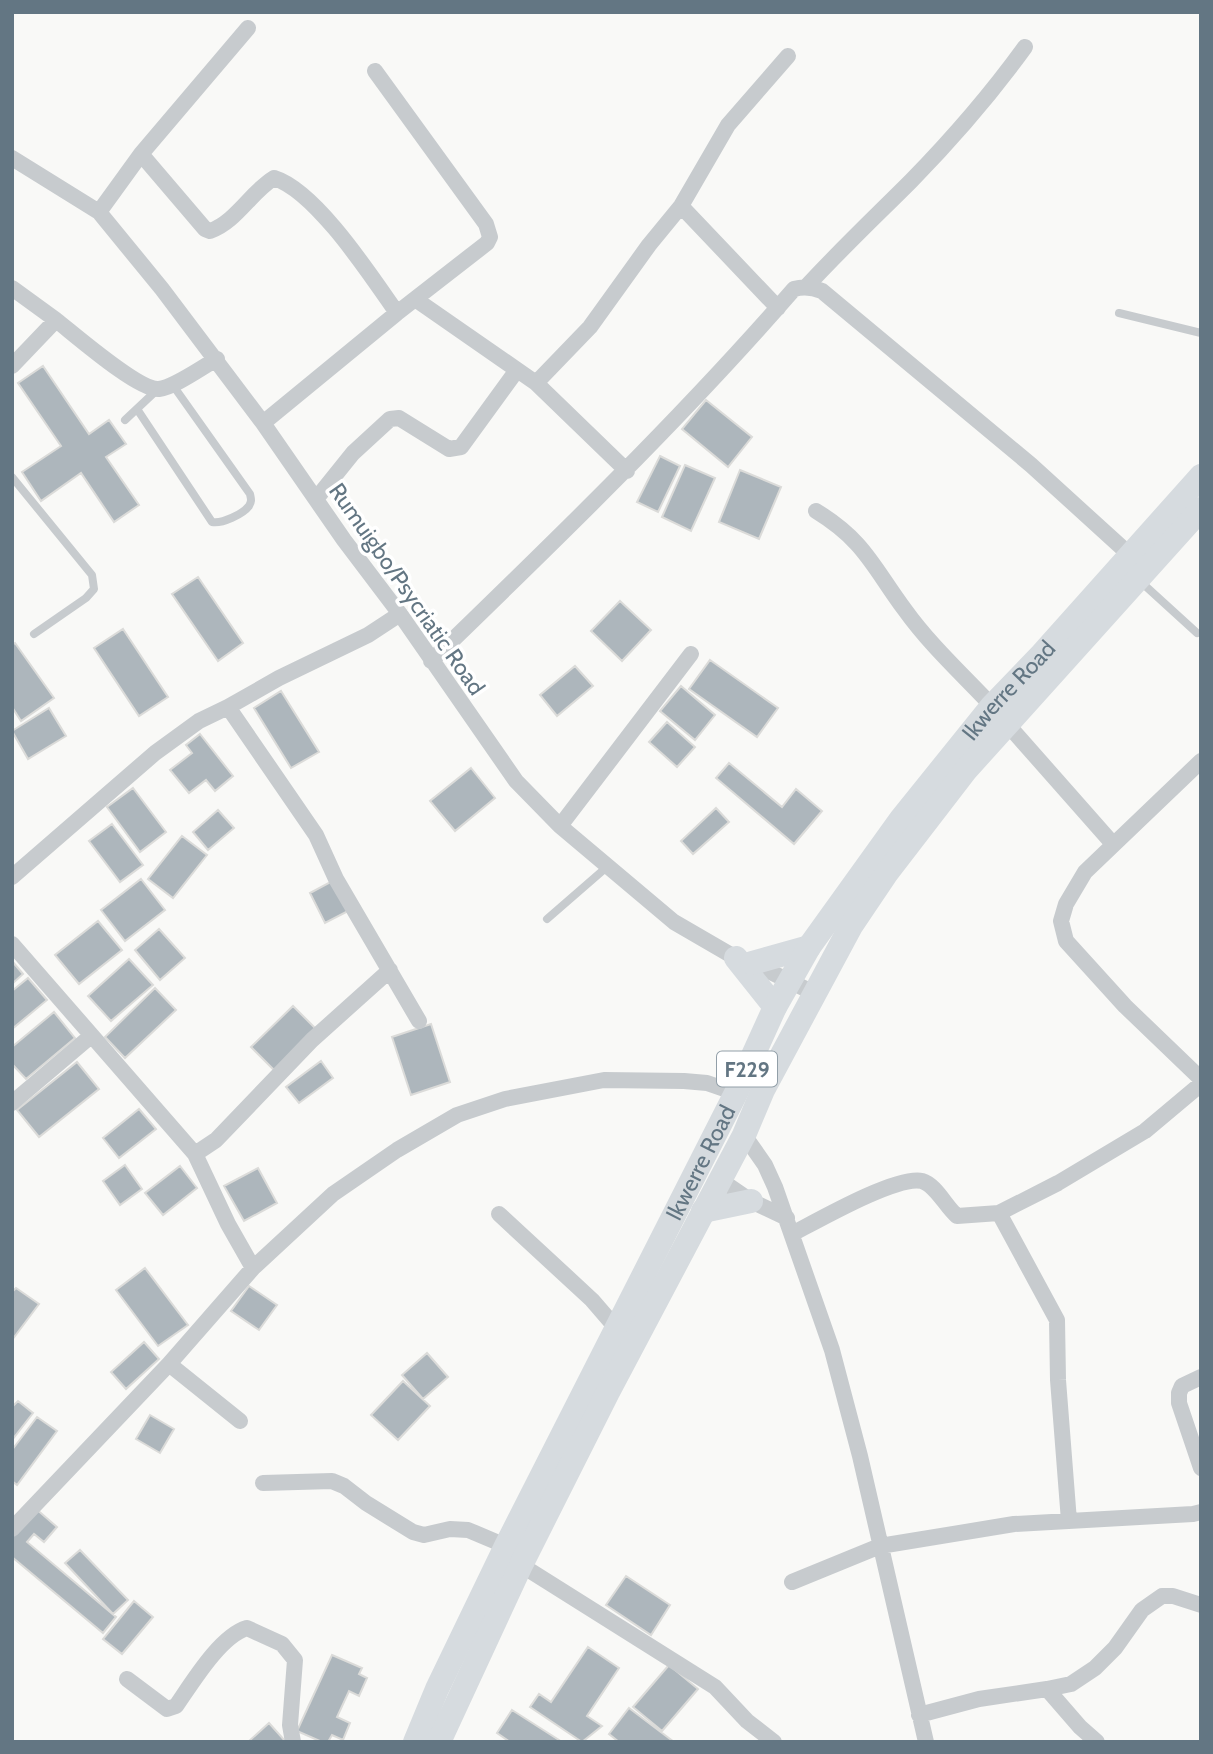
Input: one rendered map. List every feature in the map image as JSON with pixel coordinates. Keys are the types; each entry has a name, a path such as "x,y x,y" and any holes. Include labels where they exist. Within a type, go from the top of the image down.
{"main road":[{"name":"Ikwerre Road","path":"439,1742 514,1555 617,1329 736,1093 775,1007 809,947 901,819 1000,715 1133,566 1201,476"},
{"name":"Ikwerre Road","path":"1133,566 1201,509"},
{"name":"Ikwerre Road","path":"415,1742 437,1689 703,1212 744,1135 763,1090 851,926 886,874 966,770 1000,715"},
{"path":"775,1007 744,960 809,947"},
{"path":"703,1212 751,1201"}],"street":[{"path":"99,212 141,154 248,28"},
{"path":"806,287 846,243 920,171 1000,81 1025,47"},
{"path":"536,383 590,327 649,245 681,206 729,125 788,56"},
{"path":"262,422 486,243 490,237 486,224 375,71"},
{"path":"141,154 205,229 210,230 222,225 263,185 274,178 292,186 335,228 397,313"},
{"name":"Rumuigbo/Psycriatic Road","path":"12,158 99,212 217,359 516,781 560,826 674,922 744,960 814,993"},
{"path":"681,206 778,307"},
{"path":"431,661 627,471 794,289 806,287 822,291 1031,465 1133,566"},
{"path":"12,288 139,384 165,387 217,359"},
{"path":"415,299 536,383 627,471"},
{"path":"12,366 56,320"},
{"path":"316,499 353,453 390,419 399,418 449,449 461,447 517,369"},
{"path":"816,511 839,524 863,548 910,617 1113,844"},
{"path":"12,877 155,753 199,721 368,635 400,614"},
{"path":"560,826 691,654"},
{"path":"228,707 316,835 336,879 419,1021"},
{"path":"789,1226 896,1185 914,1181 924,1182 932,1188 957,1216 999,1213 1058,1183 1145,1131 1201,1082 1125,1006 1066,941 1061,921 1066,904 1085,872 1199,765"},
{"path":"12,944 195,1154 228,1224 253,1268"},
{"path":"195,1154 216,1140 312,1040 390,970"},
{"path":"12,1103 91,1036"},
{"path":"12,1529 169,1364 253,1268 333,1194 397,1150 457,1115 505,1099 604,1080 708,1083 736,1093"},
{"path":"744,1135 765,1165 832,1350 926,1742"},
{"path":"719,1179 789,1226"},
{"path":"499,1213 592,1300 617,1329"},
{"path":"999,1213 1057,1320 1058,1380 1069,1521"},
{"path":"169,1364 240,1421"},
{"path":"1201,1377 1182,1386 1179,1394 1179,1403 1201,1468"},
{"path":"263,1483 332,1481 344,1486 413,1532 424,1535 450,1529 468,1530 514,1555 715,1687 747,1721 774,1742"},
{"path":"792,1582 880,1546 1014,1524 1201,1512"},
{"path":"919,1715 979,1699 1071,1684 1095,1668 1115,1648 1142,1610 1162,1596 1173,1596 1201,1605"},
{"path":"127,1679 167,1709 171,1709 230,1637 247,1628 282,1644 295,1660 290,1726 293,1742"},
{"path":"1047,1689 1097,1742"}],"lane":[{"path":"1119,313 1201,333"},
{"path":"125,420 137,409 165,387 250,494 249,506 224,522 212,522 137,409"},
{"path":"12,477 92,575 94,589 86,598 34,634"},
{"path":"1133,566 1197,633"},
{"path":"547,919 608,866"}],"building":[{"path":"43,366 89,434 109,420 126,444 106,457 139,505 114,522 81,473 41,501 22,472 61,446 18,383"},
{"path":"706,400 752,437 728,467 682,429"},
{"path":"660,456 680,466 658,512 637,502"},
{"path":"685,465 715,478 691,531 662,517"},
{"path":"740,470 781,487 759,539 719,522"},
{"path":"198,577 243,643 218,661 172,594"},
{"path":"620,601 651,630 622,661 591,631"},
{"path":"123,629 168,697 139,716 94,648"},
{"path":"15,643 54,698 21,721 12,707 12,645"},
{"path":"710,660 778,708 757,737 689,689"},
{"path":"575,666 593,686 557,716 540,695"},
{"path":"681,686 715,715 695,740 660,711"},
{"path":"281,691 319,752 291,768 254,708"},
{"path":"49,708 66,736 28,759 12,731"},
{"path":"667,722 695,747 677,767 649,742"},
{"path":"200,734 233,776 215,791 206,780 189,793 170,770 192,753 186,745"},
{"path":"729,763 782,807 796,789 822,811 794,844 716,778"},
{"path":"471,768 495,798 455,831 430,801"},
{"path":"133,788 166,832 140,852 107,807"},
{"path":"716,808 729,822 693,854 681,841"},
{"path":"218,810 234,828 208,850 193,832"},
{"path":"112,824 143,865 120,882 89,841"},
{"path":"182,836 207,855 173,898 148,879"},
{"path":"141,879 165,910 125,941 101,910"},
{"path":"336,879 352,909 325,923 310,893"},
{"path":"98,921 122,950 79,984 55,955"},
{"path":"159,929 185,958 160,980 135,950"},
{"path":"129,959 153,985 111,1021 88,996"},
{"path":"12,961 23,974 12,984"},
{"path":"28,978 47,1000 12,1029 12,991"},
{"path":"155,988 176,1010 125,1058 105,1037"},
{"path":"293,1006 316,1029 274,1070 251,1047"},
{"path":"54,1012 75,1038 26,1079 12,1064 12,1047"},
{"path":"431,1024 450,1082 411,1095 392,1037"},
{"path":"321,1061 333,1078 299,1103 286,1087"},
{"path":"77,1062 99,1089 39,1137 17,1110"},
{"path":"139,1109 156,1129 119,1158 103,1138"},
{"path":"125,1165 142,1189 120,1205 103,1181"},
{"path":"180,1166 197,1188 163,1215 145,1193"},
{"path":"258,1168 277,1203 244,1221 224,1186"},
{"path":"145,1268 188,1325 158,1346 116,1290"},
{"path":"249,1286 277,1305 259,1330 231,1311"},
{"path":"16,1288 39,1304 12,1340 12,1292"},
{"path":"144,1342 159,1359 126,1389 111,1372"},
{"path":"427,1353 448,1377 423,1399 402,1375"},
{"path":"403,1381 430,1406 398,1440 371,1415"},
{"path":"18,1401 33,1413 12,1440 12,1407"},
{"path":"150,1415 174,1429 160,1453 136,1439"},
{"path":"37,1417 57,1431 17,1485 12,1481 12,1450"},
{"path":"35,1508 57,1527 44,1542 34,1534 27,1542 116,1617 103,1633 12,1557 12,1534"},
{"path":"80,1550 128,1600 113,1614 65,1563"},
{"path":"626,1576 670,1605 651,1635 606,1605"},
{"path":"134,1601 153,1617 122,1654 103,1639"},
{"path":"588,1647 619,1668 587,1716 602,1726 582,1742 530,1707 539,1694 551,1702"},
{"path":"332,1655 362,1668 359,1674 367,1678 359,1696 349,1691 337,1717 350,1723 343,1740 332,1735 328,1742 322,1742 297,1731"},
{"path":"669,1665 698,1689 662,1731 633,1707"},
{"path":"629,1708 674,1742 619,1742 609,1734"},
{"path":"512,1710 562,1742 510,1742 497,1733"},
{"path":"269,1723 286,1742 248,1742"}]}
